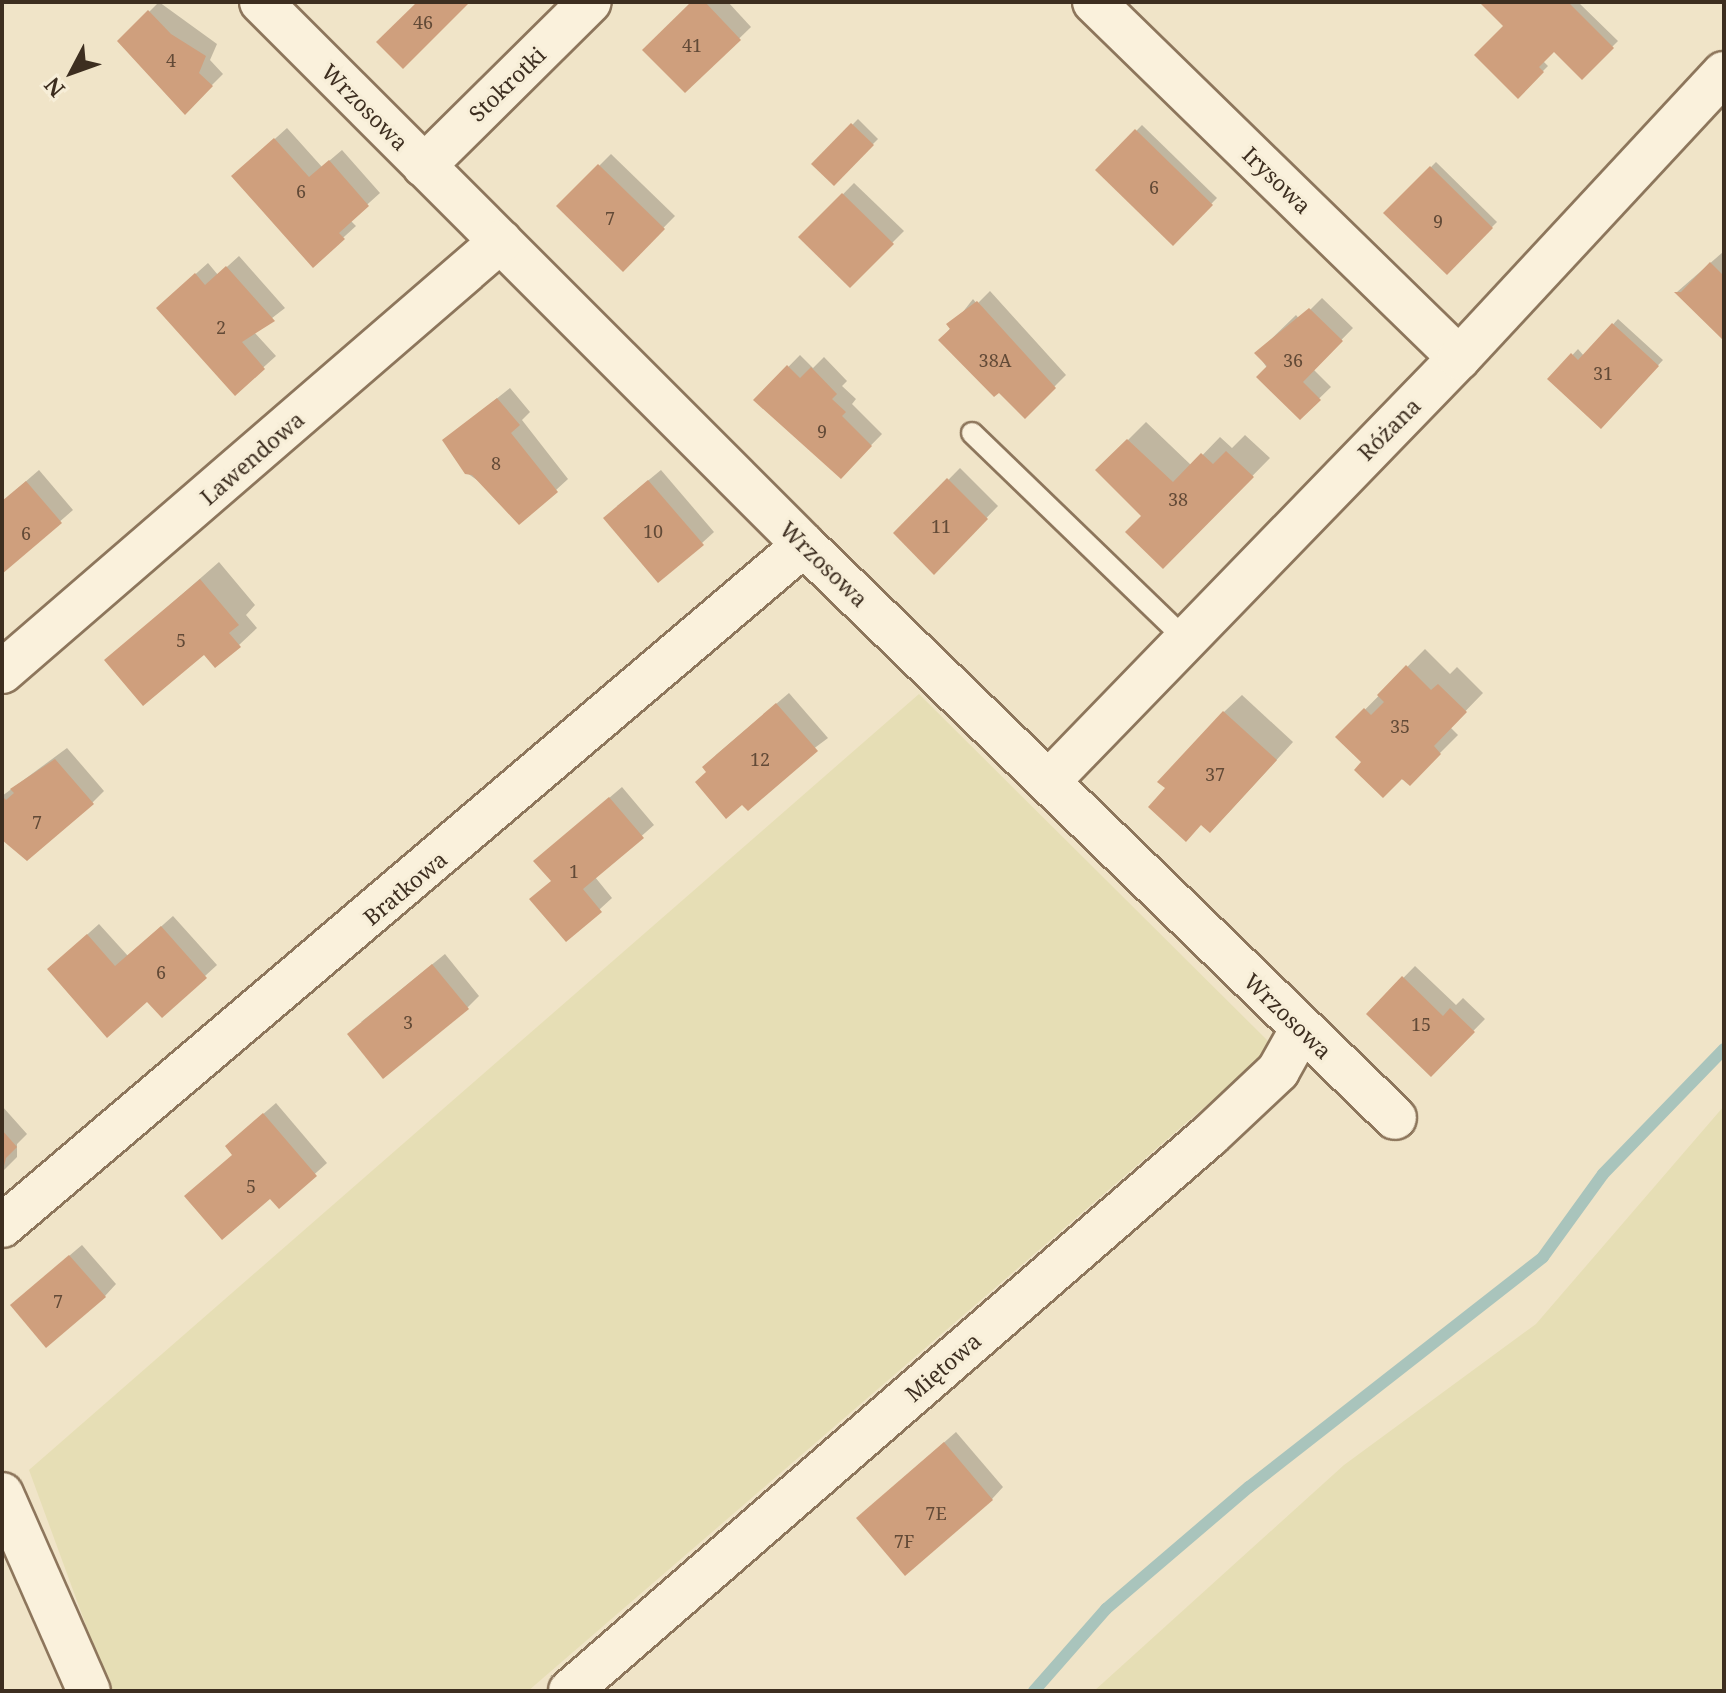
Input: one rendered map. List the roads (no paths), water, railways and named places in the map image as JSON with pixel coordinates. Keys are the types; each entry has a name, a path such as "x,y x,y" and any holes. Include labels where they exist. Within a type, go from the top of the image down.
{"street":[{"name":"Wrzosowa","path":"261,2 804,545 1050,780 1301,1030 1395,1118"},
{"name":"Stokrotki","path":"424,166 590,2"},
{"name":"Irysowa","path":"1094,2 1459,358"},
{"name":"Różana","path":"1050,780 1459,358 1724,73"},
{"name":"Lawendowa","path":"2,672 501,241"},
{"name":"Bratkowa","path":"2,1226 804,545"},
{"name":"Miętowa","path":"570,1691 1209,1136 1278,1071 1301,1030"},
{"path":"2,1494 89,1691"}],"lane":[{"path":"972,433 1186,640"}],"waterway":[{"path":"1034,1691 1106,1609 1249,1487 1543,1257 1603,1174 1724,1049"}]}
